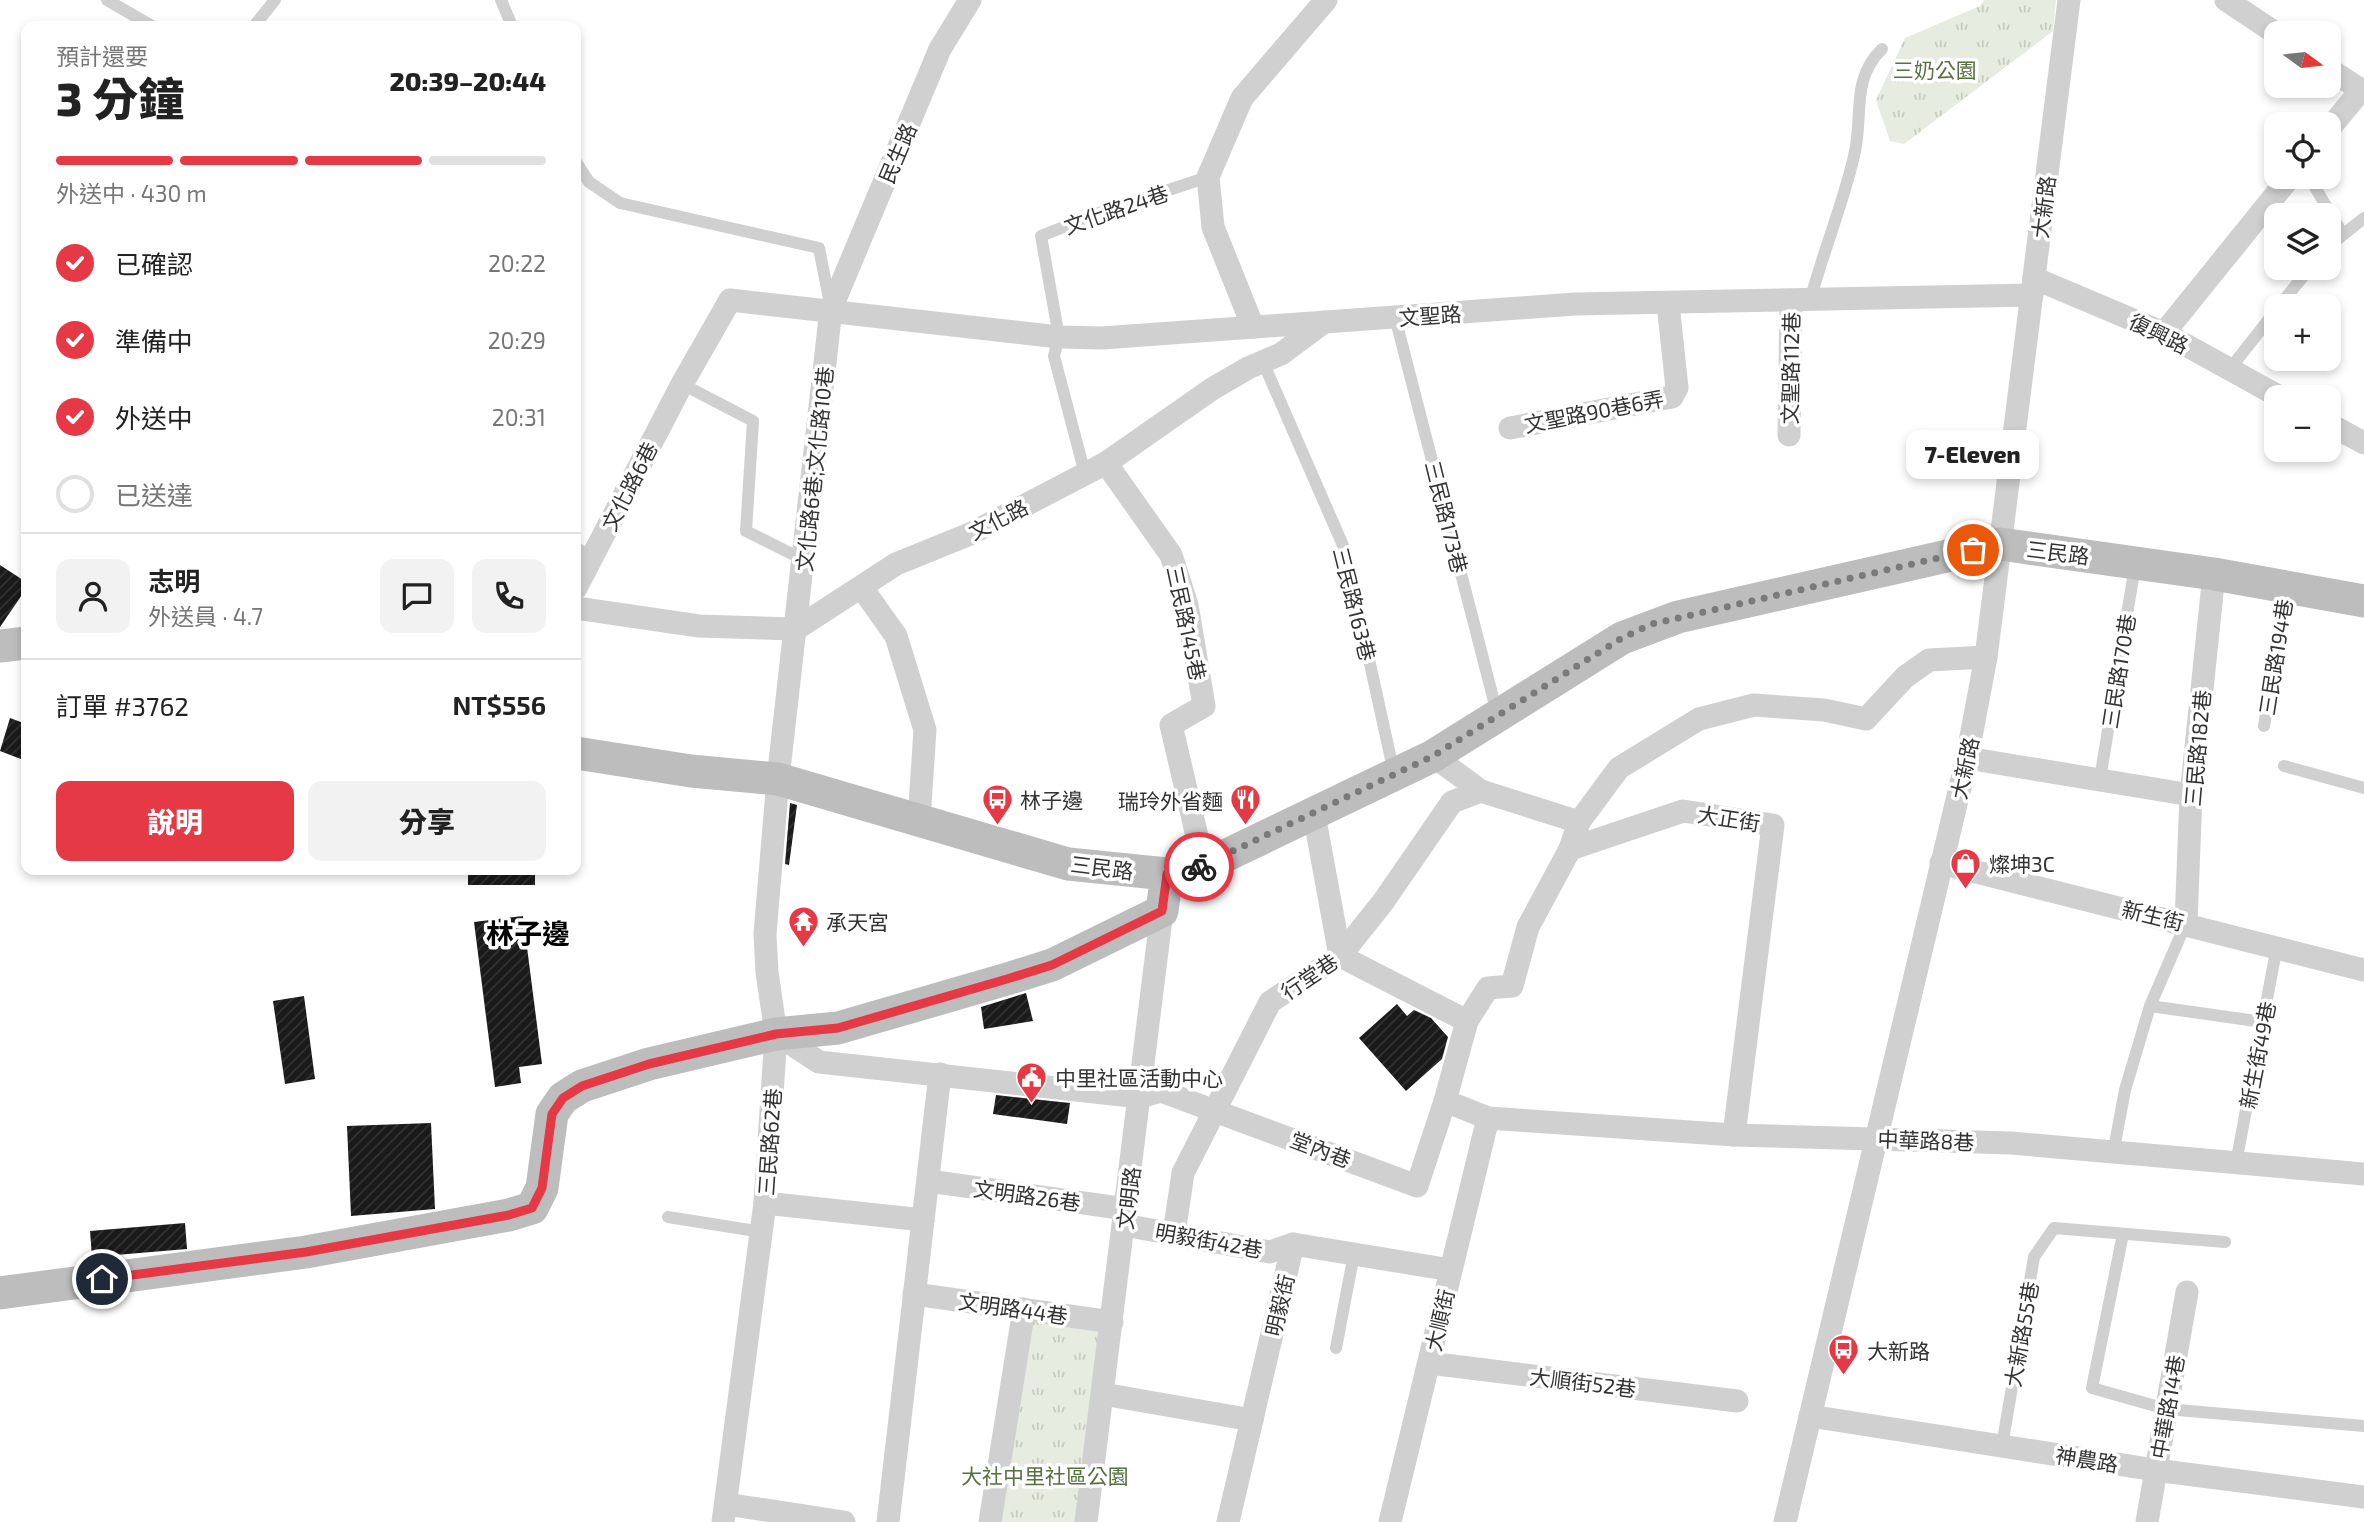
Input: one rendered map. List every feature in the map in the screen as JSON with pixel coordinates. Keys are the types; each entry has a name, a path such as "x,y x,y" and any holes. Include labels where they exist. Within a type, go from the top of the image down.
{"main road":[{"name":"三民路","path":"581,754 691,771 778,779 1068,864 1167,874 1204,866 1433,756 1622,638 1652,624 2000,544 2214,574 2364,601"},
{"path":"0,646 21,644"},
{"name":"文明路","path":"1162,911 1167,874"},
{"path":"0,1293 306,1252 509,1215 532,1208 542,1188 552,1114 563,1098 582,1086 649,1064 776,1034 838,1028 1052,965 1162,911"}],"street":[{"name":"民生路","path":"831,309 940,49 970,0"},
{"path":"1253,327 1213,227 1208,177 1242,98 1326,0"},
{"name":"大新路","path":"1785,1522 1967,758 1986,656 2070,0"},
{"path":"2226,0 2264,25"},
{"path":"2341,116 2363,91 2342,77"},
{"path":"2164,333 2280,189"},
{"name":"文聖路","path":"831,309 1059,337 1102,338 1575,304 1801,301 2033,286"},
{"name":"復興路","path":"2033,286 2164,333 2264,389"},
{"name":"文化路6巷","path":"584,552 730,300 831,309"},
{"name":"文聖路112巷","path":"1789,435 1801,301"},
{"name":"文聖路90巷6弄","path":"1510,428 1676,393 1668,304"},
{"name":"文化路6巷;文化路10巷","path":"796,629 831,309"},
{"name":"文化路","path":"796,629 896,564 970,534 1106,463 1212,389 1282,354 1324,322"},
{"path":"2341,431 2364,443"},
{"name":"三民路145巷","path":"1106,463 1171,555 1187,605 1204,706 1171,725 1204,866"},
{"name":"三民路182巷","path":"2186,923 2191,795 2214,574"},
{"path":"862,588 896,636 925,730 919,820"},
{"path":"581,609 699,626 796,629 778,779"},
{"path":"1445,1101 1467,1021 1488,988 1512,986 1528,927 1570,849 1579,822 1619,768 1699,719 1754,705 1824,710 1866,719 1905,677 1929,660 1986,656"},
{"path":"1433,756 1481,791 1579,822"},
{"path":"1967,758 2191,795"},
{"name":"三民路62巷","path":"778,779 765,934 767,972 776,1034 765,1203 725,1513 844,1522"},
{"name":"行堂巷","path":"1174,1234 1183,1173 1270,1002 1340,956 1383,902 1452,802 1481,791"},
{"name":"大正街","path":"1570,849 1683,811 1773,825 1734,1135"},
{"path":"1314,814 1340,956 1467,1021"},
{"name":"新生街","path":"1941,863 2364,970"},
{"name":"文明路","path":"1086,1522 1162,911"},
{"name":"堂內巷","path":"776,1034 819,1062 1140,1097 1161,1091 1217,1109 1417,1186 1445,1101"},
{"path":"888,1522 940,1074"},
{"name":"中華路8巷","path":"1445,1101 1488,1118 1734,1135 1877,1137 2011,1143 2364,1174"},
{"name":"大順街","path":"1390,1522 1488,1118"},
{"name":"文明路26巷","path":"929,1181 1125,1217"},
{"path":"765,1203 923,1220"},
{"name":"明毅街42巷","path":"1125,1217 1174,1234 1270,1252 1293,1244"},
{"name":"明毅街","path":"1228,1522 1293,1244 1451,1270"},
{"name":"中華路14巷","path":"2147,1522 2187,1292"},
{"name":"文明路44巷","path":"915,1294 1112,1322"},
{"path":"990,1522 1024,1309"},
{"name":"大順街52巷","path":"1429,1363 1737,1401"},
{"path":"1103,1394 1252,1419"},
{"name":"神農路","path":"1810,1416 2155,1470 2364,1497"}],"lane":[{"path":"107,0 143,21"},
{"path":"258,21 275,0"},
{"path":"501,0 510,21"},
{"path":"1801,301 1854,156 1861,84 1868,62 1882,50"},
{"path":"581,170 589,182 620,203 819,247 831,309"},
{"name":"文化路24巷","path":"1059,337 1041,236 1096,214 1208,177"},
{"path":"2316,189 2343,233 2364,218"},
{"path":"2289,294 2300,280"},
{"name":"三民路173巷","path":"1395,317 1498,717"},
{"path":"2229,370 2264,326"},
{"path":"1059,337 1055,356 1085,474"},
{"name":"三民路163巷","path":"1263,362 1345,550 1395,775"},
{"path":"682,384 753,421 746,531 804,560"},
{"name":"三民路170巷","path":"2100,779 2136,562"},
{"name":"三民路194巷","path":"2264,726 2287,587"},
{"path":"2284,766 2364,788"},
{"path":"2113,1154 2125,1090 2150,1006 2186,923"},
{"name":"新生街49巷","path":"2236,1163 2277,946"},
{"path":"2150,1006 2263,1022"},
{"path":"668,1217 762,1232"},
{"name":"大新路55巷","path":"2002,1446 2034,1257 2054,1227 2123,1234"},
{"path":"2225,1242 2123,1234 2092,1388 2166,1409 2364,1426"},
{"path":"1336,1348 1354,1254"}],"green space":[{"name":"三奶公園","path":"1984,0 2056,0 2053,31 1904,144 1890,141 1876,100 1905,38 1980,6"},
{"name":"大社中里社區公園","path":"1024,1309 1112,1322 1086,1522 990,1522"}],"building":[{"path":"0,565 21,579 21,596 0,627"},
{"path":"10,718 21,722 21,759 0,751"},
{"path":"790,803 797,805 789,865 785,864"},
{"path":"468,875 535,875 535,885 468,885"},
{"path":"523,916 542,1064 519,1067 521,1083 495,1087 474,922"},
{"path":"1026,993 1033,1021 984,1029 981,1007"},
{"path":"304,996 315,1079 285,1084 273,1001"},
{"path":"1397,1004 1407,1016 1414,1010 1431,1018 1448,1037 1442,1059 1406,1091 1359,1038"},
{"name":"中里社區活動中心","path":"996,1095 1070,1103 1067,1124 993,1114"},
{"path":"431,1123 435,1209 351,1216 347,1126"},
{"path":"185,1223 187,1249 92,1257 90,1231"}],"way so far":[{"path":"1199,867 1433,756 1622,638 1652,624 1973,550"}],"place":[{"name":"7-Eleven","path":"1973,550"},
{"name":"林子邊","path":"997,826"},
{"name":"瑞玲外省麵","path":"1246,827"},
{"name":"燦坤3C","path":"1966,890"},
{"name":"承天宮","path":"803,948"},
{"name":"中里社區活動中心","path":"1032,1104"},
{"name":"大新路","path":"1844,1377"}],"district":[{"name":"林子邊","path":"528,933"}],"route":[{"path":"102,1279 306,1252 509,1215 532,1208 542,1188 552,1114 563,1098 582,1086 649,1064 776,1034 838,1028 1052,965 1162,911 1167,874 1199,867"}]}
